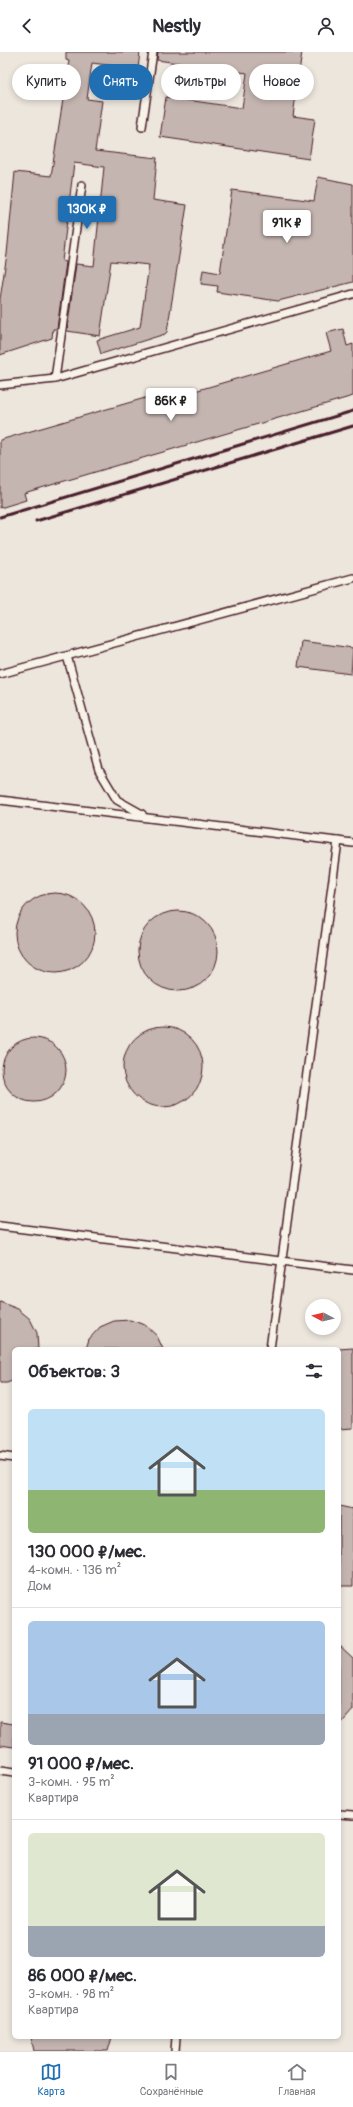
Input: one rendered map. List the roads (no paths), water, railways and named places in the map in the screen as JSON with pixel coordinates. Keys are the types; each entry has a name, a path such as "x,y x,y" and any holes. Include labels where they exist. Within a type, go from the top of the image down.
{"lane":[{"path":"142,127 153,52"},
{"path":"55,379 82,185"},
{"path":"0,385 55,379 353,294"},
{"path":"0,674 353,578"},
{"path":"67,656 99,770 117,800 146,816"},
{"path":"0,800 146,816 353,843"},
{"path":"270,1347 338,841"},
{"path":"0,1226 353,1270"},
{"path":"0,1456 12,1458"},
{"path":"0,1771 12,1772"},
{"path":"341,1814 353,1815"},
{"path":"175,2051 176,2039"}],"railway":[{"path":"0,517 353,411"},
{"path":"36,521 353,426"}]}
